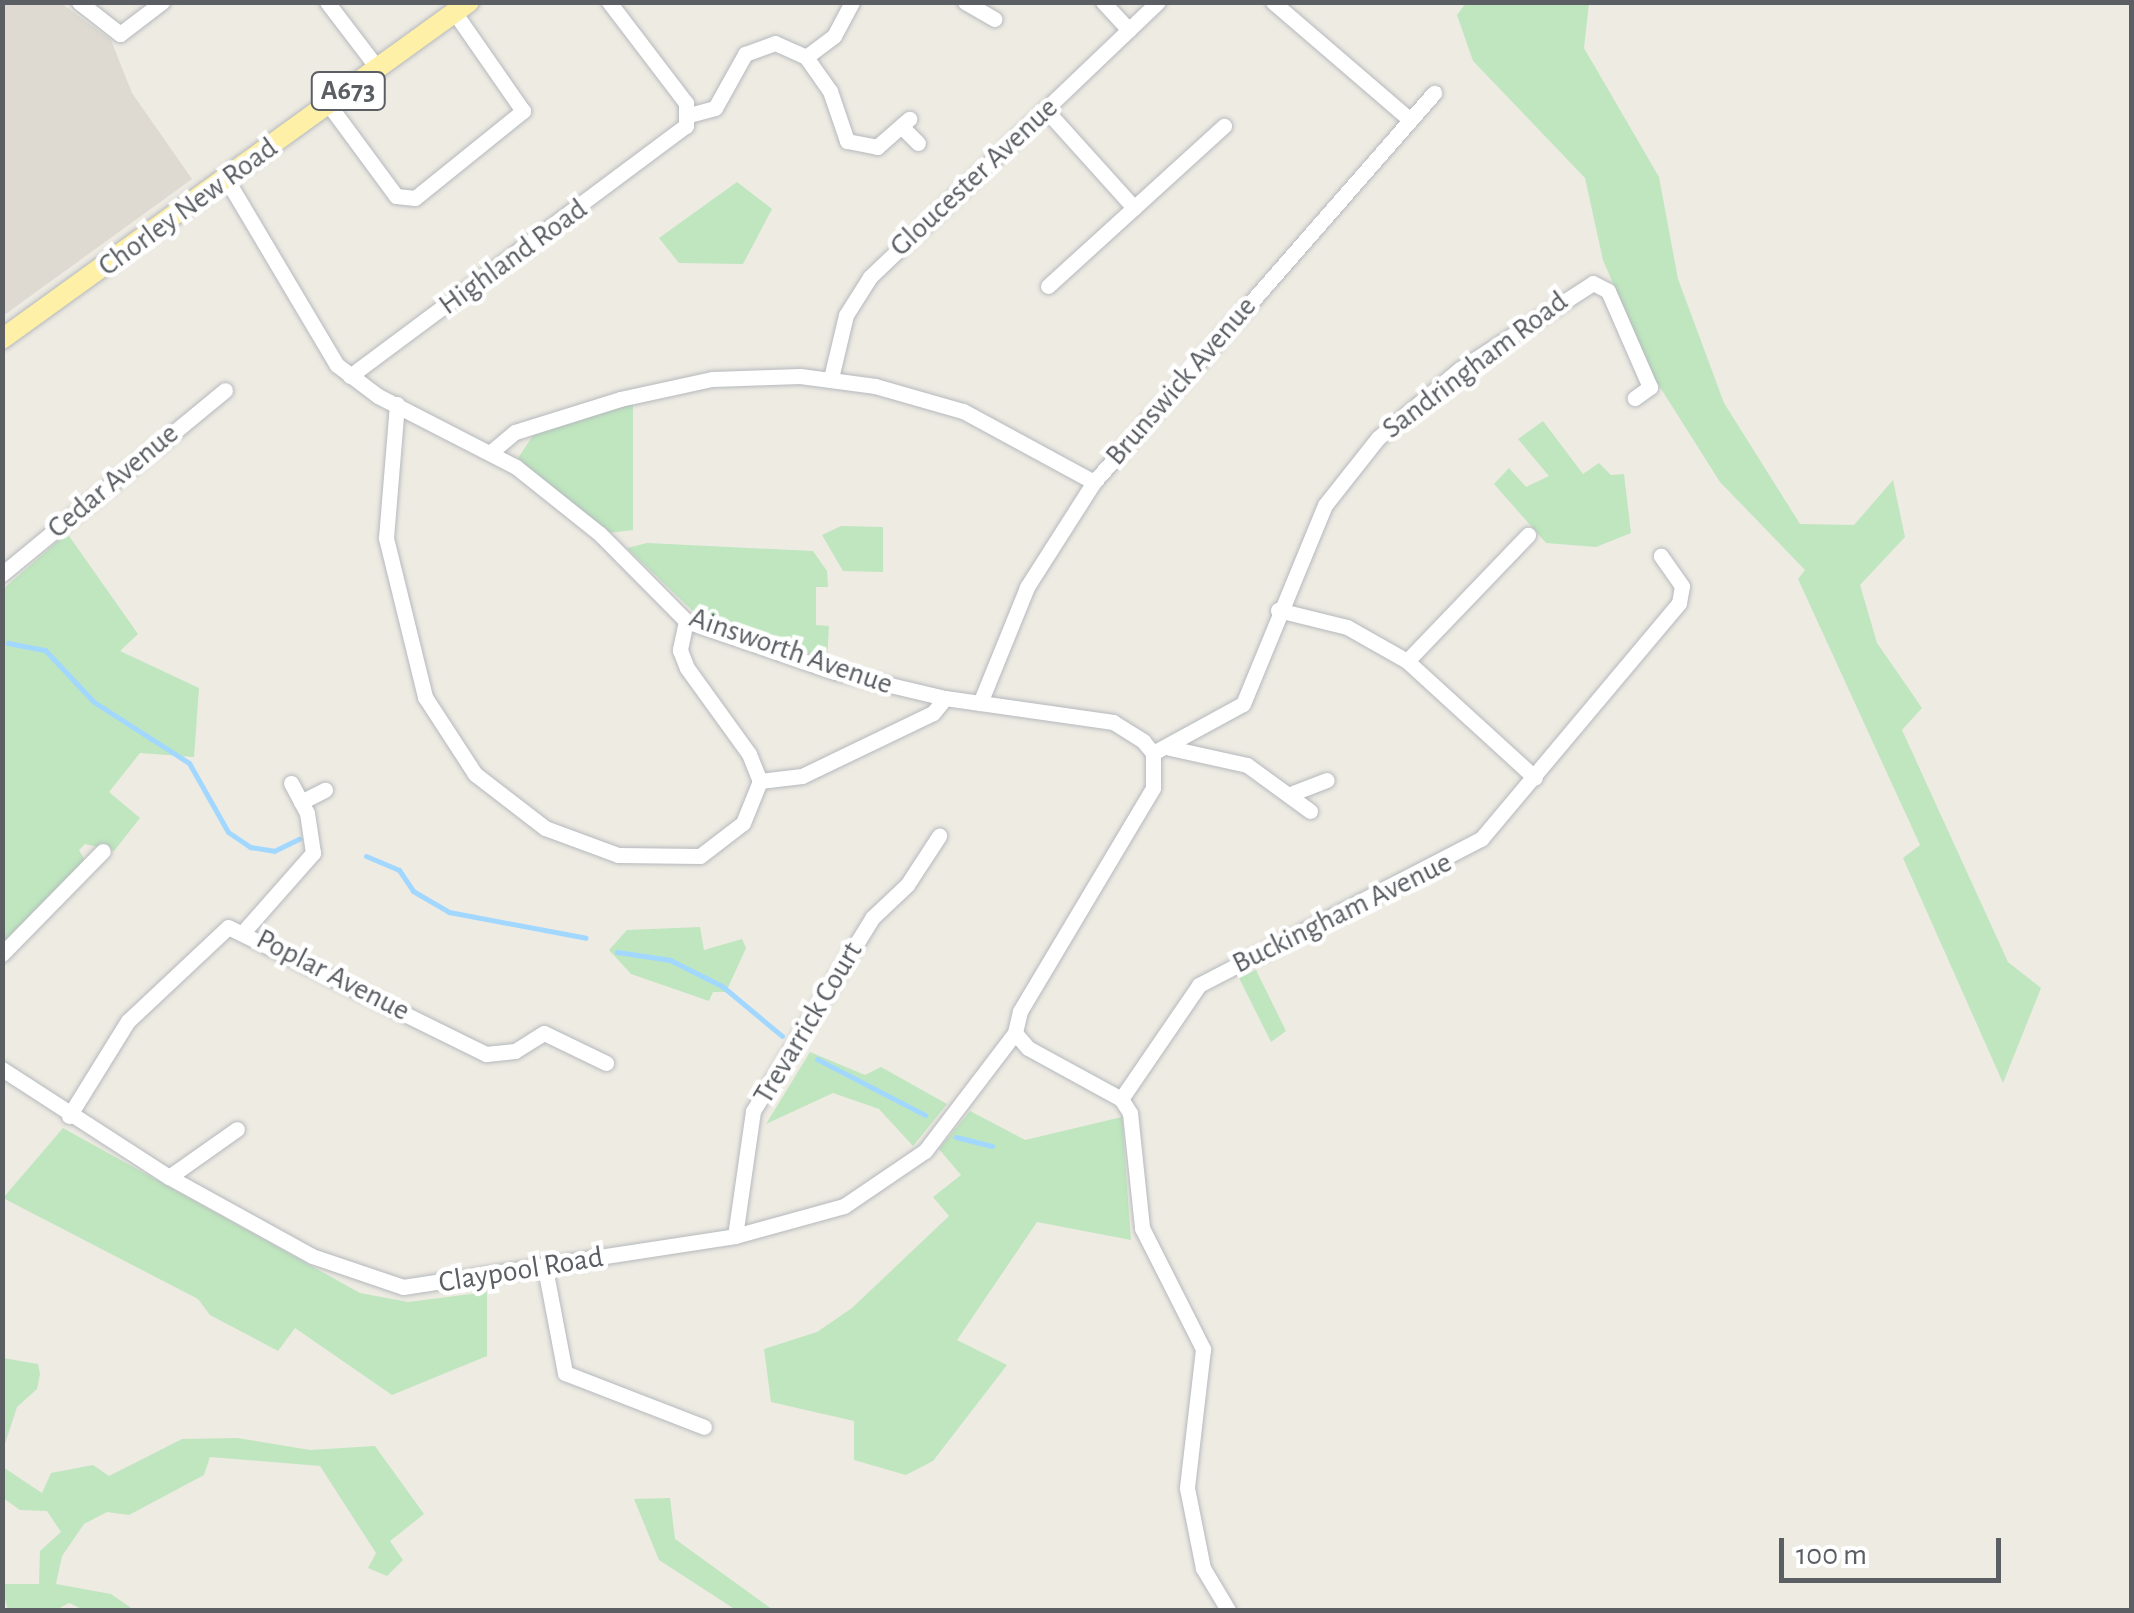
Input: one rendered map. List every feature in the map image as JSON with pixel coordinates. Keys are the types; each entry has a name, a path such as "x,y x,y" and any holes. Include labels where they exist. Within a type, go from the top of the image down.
{"main road":[{"name":"Chorley New Road","path":"2,339 462,8"}],"street":[{"path":"78,2 120,34 162,2"},
{"path":"327,2 378,70"},
{"path":"609,2 690,115 723,101 755,47 774,43 806,57 830,90 846,141 877,146 905,123 918,143"},
{"path":"806,57 834,36 852,2"},
{"path":"966,2 994,19"},
{"path":"1103,2 1130,30"},
{"name":"Gloucester Avenue","path":"831,378 846,314 870,277 1158,2"},
{"path":"1273,2 1410,120"},
{"path":"329,104 396,196 415,198 523,111 462,8"},
{"name":"Brunswick Avenue","path":"980,703 1027,587 1094,482 1434,94"},
{"path":"1045,110 1134,208"},
{"name":"Highland Road","path":"350,376 676,138 690,115"},
{"path":"1048,286 1224,126"},
{"name":"Ainsworth Avenue","path":"227,180 324,352 350,376 491,452 566,504 686,621 835,672 945,698 1113,722 1153,752"},
{"name":"Sandringham Road","path":"1153,752 1170,748 1243,704 1278,610 1324,505 1378,438 1582,284 1603,286 1612,298 1650,386 1636,398"},
{"path":"491,452 515,432 659,390 750,375 831,378 963,411 1094,482"},
{"name":"Cedar Avenue","path":"2,574 224,390"},
{"path":"397,404 386,538 399,612 425,697 475,774 508,805 569,840 673,861 700,856 733,834 760,782 750,754 687,668 680,650 686,621"},
{"path":"1407,661 1528,535"},
{"path":"1661,556 1682,591 1700,592"},
{"name":"Buckingham Avenue","path":"1120,1098 1200,986 1463,854 1633,664 1682,591"},
{"path":"1278,610 1347,627 1407,661 1535,778"},
{"path":"760,782 802,776 855,744 933,712 945,698"},
{"path":"1170,748 1247,766 1293,793 1310,811"},
{"path":"1153,752 1144,807 1020,1012 1015,1033 1028,1048 1120,1098 1133,1122 1146,1243 1203,1348 1188,1488 1203,1568 1228,1610"},
{"path":"1293,793 1327,780"},
{"path":"245,930 313,853 301,802 291,783"},
{"path":"301,802 325,790"},
{"name":"Trevarrick Court","path":"735,1236 753,1111 872,918 907,885 939,836"},
{"path":"2,954 94,854"},
{"name":"Poplar Avenue","path":"69,1116 128,1021 158,989 214,934 245,930 486,1054 516,1051 544,1032 606,1063"},
{"name":"Claypool Road","path":"2,1069 69,1116 169,1177 375,1282 425,1285 735,1236 820,1216 888,1180 925,1151 1015,1033"},
{"path":"169,1177 237,1129"},
{"path":"544,1268 565,1373 704,1428"}],"shaded area":[{"path":"3,2 61,3 111,40 132,93 192,179 3,316"}],"green space":[{"path":"1466,3 1589,3 1584,48 1659,177 1678,279 1724,403 1800,524 1854,525 1893,480 1905,537 1860,585 1877,643 1922,708 1902,730 2008,962 2041,988 2003,1083 1903,858 1920,845 1798,579 1805,570 1720,482 1651,373 1603,260 1585,178 1473,61 1457,15"},
{"path":"737,182 772,209 743,264 679,263 659,238"},
{"path":"633,402 633,530 600,534 518,458 534,434"},
{"path":"1543,421 1583,474 1599,463 1611,475 1624,474 1631,533 1596,547 1546,543 1494,484 1509,468 1526,487 1549,476 1518,439"},
{"path":"841,526 883,527 883,572 843,571 822,535"},
{"path":"67,533 138,634 120,651 199,688 194,757 140,753 109,792 140,818 114,851 85,844 79,850 85,861 2,947 2,590"},
{"path":"647,543 813,551 827,571 828,587 816,587 816,625 829,626 827,660 696,614 627,548"},
{"path":"700,927 704,950 742,939 746,948 726,992 713,992 709,1001 631,974 609,950 627,930"},
{"path":"1256,970 1286,1031 1271,1042 1239,978"},
{"path":"810,1052 865,1075 881,1067 947,1104 913,1146 879,1109 833,1093 766,1124"},
{"path":"970,1111 1025,1140 1122,1117 1131,1240 1037,1222 957,1340 1007,1365 933,1461 906,1475 854,1460 854,1421 771,1402 764,1349 817,1332 852,1308 949,1216 933,1197 961,1175 939,1149"},
{"path":"63,1128 360,1293 408,1302 487,1292 487,1356 392,1395 295,1328 278,1351 210,1315 198,1299 3,1198"},
{"path":"3,1358 38,1364 40,1374 37,1389 17,1407 3,1450"},
{"path":"237,1438 310,1450 375,1446 424,1514 390,1541 403,1560 387,1576 368,1568 376,1553 320,1466 210,1457 204,1475 129,1515 107,1512 84,1524 62,1556 56,1584 111,1594 134,1610 84,1610 69,1603 56,1610 8,1610 3,1591 3,1569 4,1584 39,1584 40,1551 61,1532 47,1511 20,1510 3,1498 3,1467 42,1493 51,1473 93,1465 109,1476 182,1439"},
{"path":"670,1498 675,1539 773,1610 736,1610 659,1560 634,1499"}],"waterway":[{"path":"8,643 45,650 94,702 189,763 228,832 250,847 274,851 299,839"},
{"path":"366,856 399,870 413,891 449,912 586,938"},
{"path":"617,952 670,960 722,986 782,1036"},
{"path":"817,1059 925,1115"},
{"path":"956,1137 992,1146"}]}
